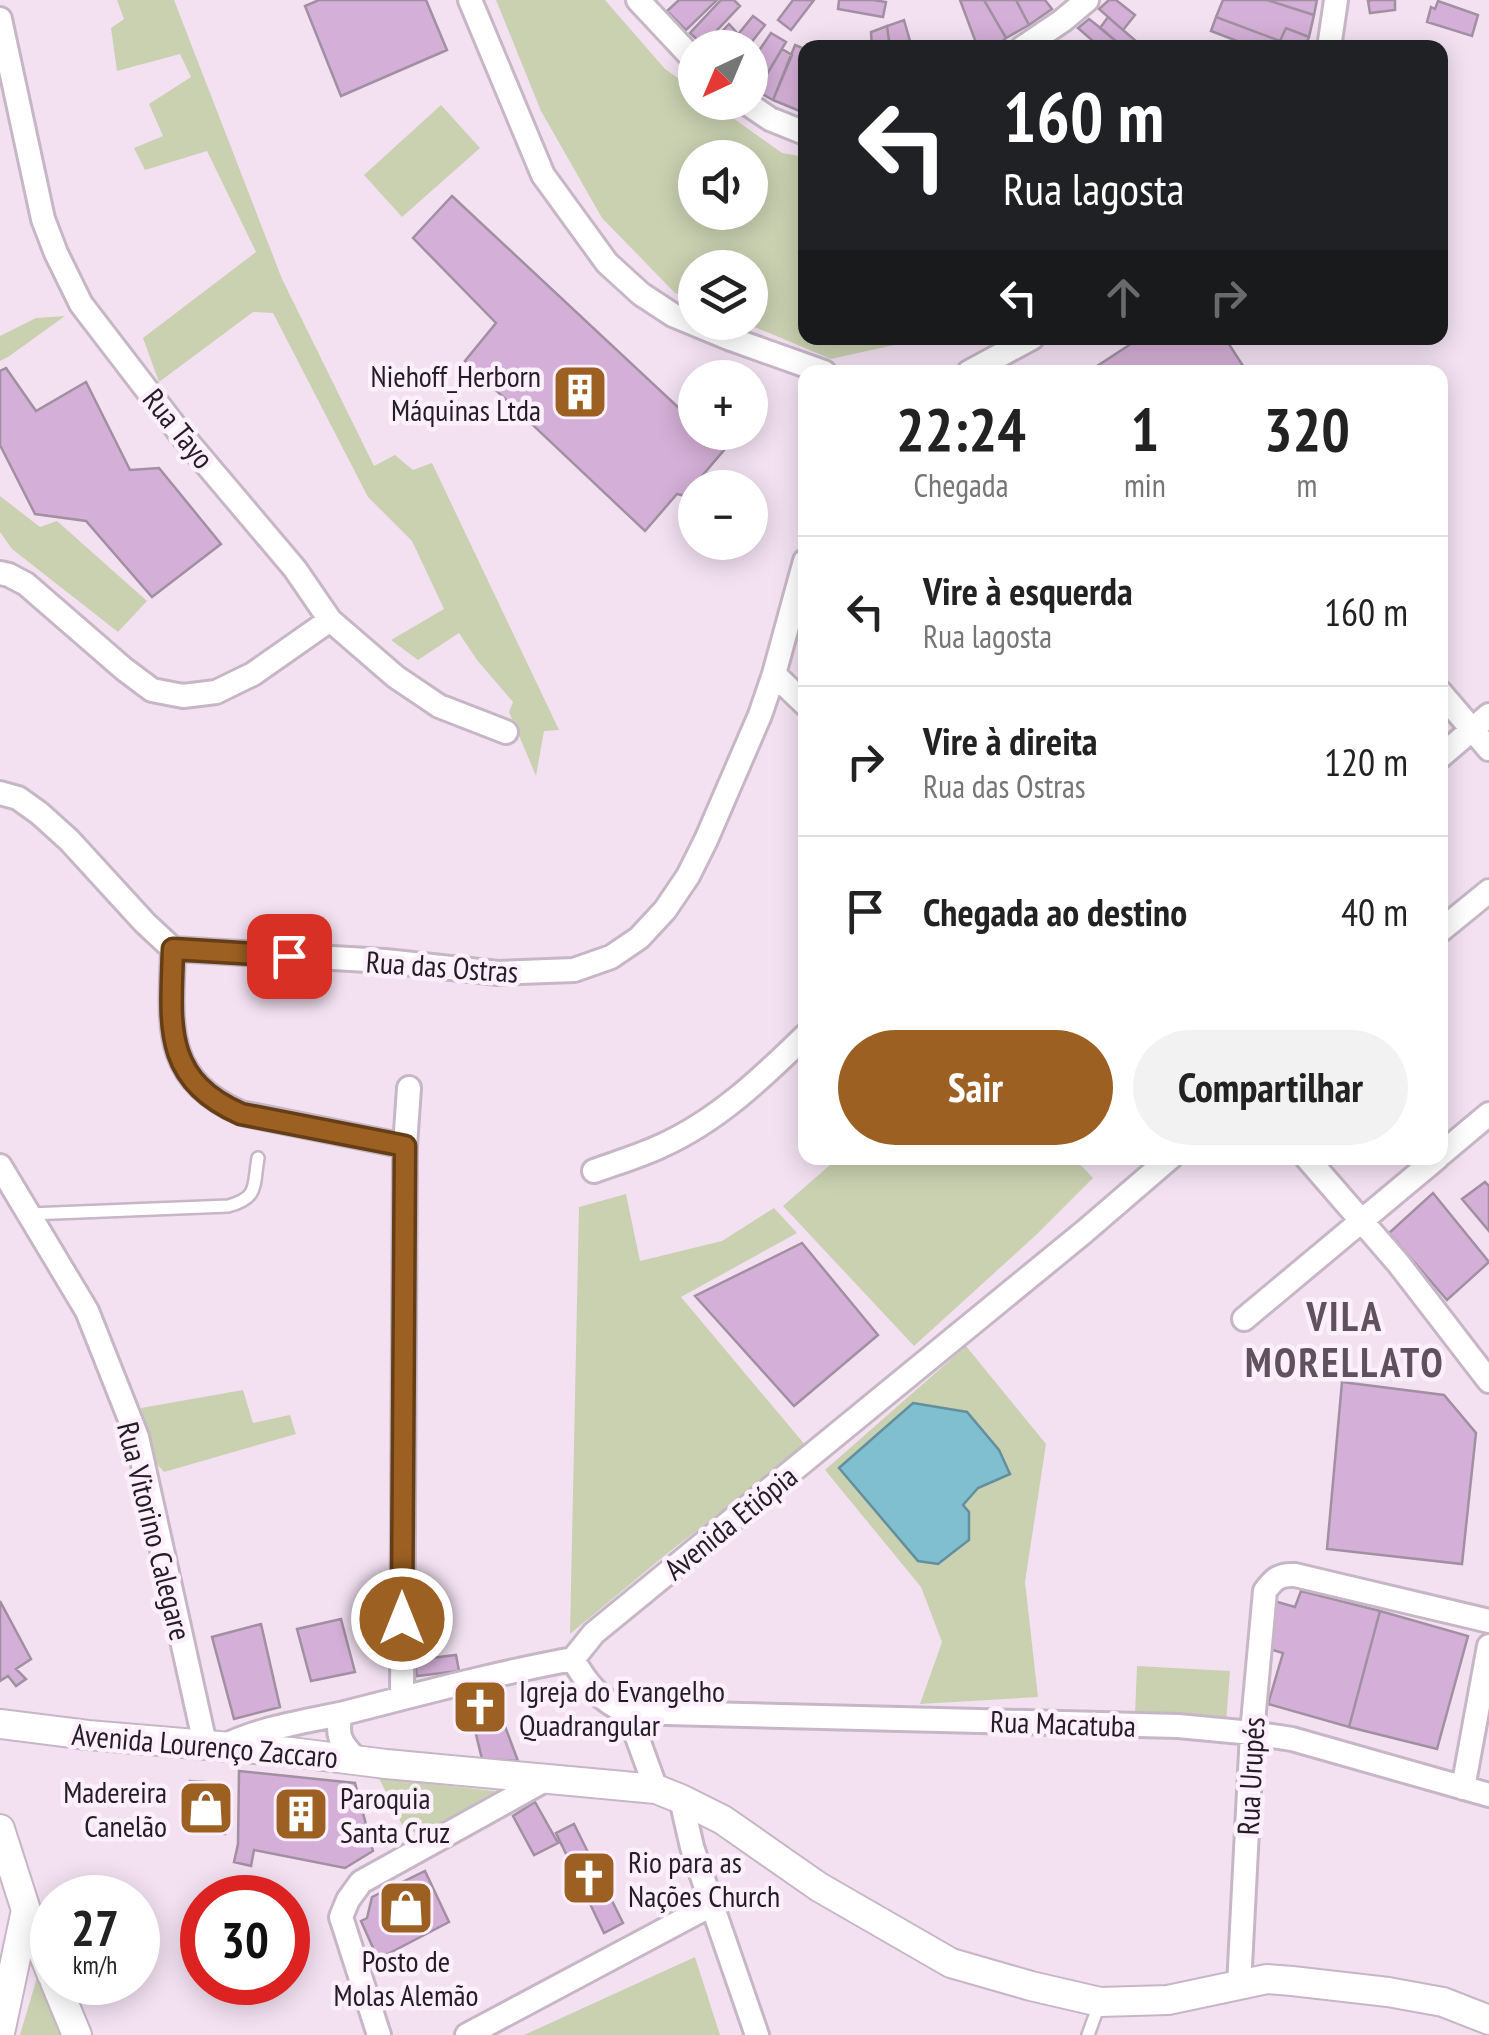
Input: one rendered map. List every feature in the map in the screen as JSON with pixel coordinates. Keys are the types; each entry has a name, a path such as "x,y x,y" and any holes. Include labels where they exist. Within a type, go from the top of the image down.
{"street":[{"path":"470,0 543,175 606,263 641,294 673,315 804,365"},
{"path":"638,0 678,43"},
{"path":"1034,40 1086,0"},
{"path":"1329,40 1336,0"},
{"name":"Rua Tayo","path":"0,19 43,219 81,304 180,433 295,569 330,620 396,677 439,706 506,732"},
{"path":"768,118 798,130"},
{"path":"982,365 1019,345"},
{"path":"0,573 26,584 152,690 184,696 216,692 252,674 330,620"},
{"path":"798,587 774,674 798,697"},
{"name":"Rua das Ostras","path":"173,949 498,973 574,970 611,957 639,938 688,876 749,744 774,674"},
{"path":"1448,698 1481,722 1489,749"},
{"path":"1448,750 1481,722"},
{"path":"0,793 18,798 69,840 173,949 173,1039 182,1063 205,1094 241,1114 405,1146"},
{"path":"1448,924 1489,890"},
{"path":"594,1171 661,1146 702,1125 756,1084 798,1043"},
{"path":"402,1698 405,1146 409,1088"},
{"path":"1448,1148 1489,1114"},
{"name":"Avenida Etiópia","path":"573,1659 594,1633 1162,1165"},
{"path":"1314,1165 1489,1382"},
{"path":"1244,1318 1427,1165"},
{"name":"Rua Vitorino Calegare","path":"0,1166 87,1311 137,1436 214,1746"},
{"name":"Rua Urupés","path":"1239,1986 1252,1733 1265,1590 1282,1574 1295,1575 1489,1621"},
{"path":"1463,1788 1489,1646"},
{"path":"214,1746 244,1735 573,1659 584,1680 599,1695 628,1712 669,1794 713,1904 757,2035"},
{"name":"Rua Macatuba","path":"628,1712 1178,1726 1252,1733 1292,1739 1489,1794"},
{"path":"341,1714 338,1736 354,1758"},
{"name":"Avenida Lourenço Zaccaro","path":"0,1724 354,1758 669,1794 723,1820 819,1887 951,1964 1100,2002 1168,2000 1267,1979 1443,2002 1489,2020"},
{"path":"380,2035 341,1917 348,1900 361,1882 545,1780"},
{"path":"0,1829 30,1920"},
{"path":"467,2035 713,1904"},
{"path":"0,2033 26,1910"},
{"path":"65,2005 77,2035"}],"lane":[{"path":"30,1214 228,1206 244,1202 252,1194 258,1158"},
{"path":"1088,2035 1100,2002"}],"green space":[{"path":"117,0 174,0 282,279 374,466 395,455 413,470 432,463 559,730 544,731 536,776 509,712 513,702 459,633 418,660 391,640 444,609 412,541 368,497 273,313 253,312 159,382 143,338 256,252 207,151 145,170 134,148 163,136 149,104 191,77 180,54 117,71 111,28 124,19"},
{"path":"496,0 605,0 665,69 678,78 678,120 736,120 764,140 678,140 678,230 768,230 768,143 782,153 798,156 798,345 894,345 831,359 768,333 768,250 678,250 678,294 602,218 541,111"},
{"path":"441,105 480,148 402,217 364,175"},
{"path":"65,316 0,361 0,336 36,318"},
{"path":"0,496 40,527 57,521 147,601 118,632 12,549 0,532"},
{"path":"830,1165 1081,1165 1093,1178 914,1346 783,1206"},
{"path":"626,1194 640,1261 722,1241 774,1208 797,1233 681,1297 806,1446 570,1634 579,1207"},
{"path":"966,1346 1046,1444 1025,1582 1038,1697 920,1704 942,1642 921,1587 825,1470"},
{"path":"243,1390 253,1423 290,1415 296,1434 164,1472 156,1463 141,1408"},
{"path":"1137,1666 1230,1671 1226,1723 1135,1715"},
{"path":"379,1778 503,1792 426,1836 404,1829"},
{"path":"695,1957 720,2035 524,2035"},
{"path":"30,2001 30,2005 57,2005 68,2035 20,2035"}],"water":[{"path":"913,1403 967,1412 999,1450 1010,1474 978,1488 963,1505 969,1512 969,1540 938,1564 918,1561 839,1468"}],"building":[{"path":"319,0 426,0 447,50 341,96 305,6"},
{"path":"679,0 717,0 686,30 667,11"},
{"path":"721,0 734,0 740,6 717,30 693,30"},
{"path":"793,0 814,0 791,30 778,20"},
{"path":"839,0 886,2 883,17 838,9"},
{"path":"960,0 984,0 1006,38 975,40"},
{"path":"984,0 1016,0 1029,25 1006,38"},
{"path":"1016,0 1045,0 1052,9 1029,25"},
{"path":"1109,0 1116,0 1135,15 1123,30 1099,9"},
{"path":"1223,0 1267,0 1314,15 1309,37 1286,28 1280,40 1216,17"},
{"path":"1267,0 1317,0 1314,15"},
{"path":"1395,0 1395,10 1370,13 1368,1"},
{"path":"1438,1 1478,15 1472,36 1427,22 1431,7 1435,9"},
{"path":"753,16 765,25 761,30 742,30"},
{"path":"1108,17 1135,40 1114,40 1100,28"},
{"path":"1216,17 1277,40 1234,40 1211,31"},
{"path":"1089,19 1114,40 1092,40 1078,28"},
{"path":"904,20 910,40 889,40 887,26"},
{"path":"887,26 889,40 872,40 871,32"},
{"path":"1286,28 1309,37 1308,40 1280,40"},
{"path":"771,33 786,42 768,72"},
{"path":"795,45 798,46 798,110 773,100"},
{"path":"782,49 792,55 773,100 768,97 768,73"},
{"name":"Niehoff_Herborn Máquinas Ltda","path":"452,196 678,407 678,450 724,450 707,470 678,470 678,494 645,531 465,361 496,323 413,238"},
{"path":"1129,345 1230,345 1242,365 1099,365"},
{"path":"6,368 36,411 86,382 130,470 159,468 221,544 152,597 86,521 35,514 0,445 0,371"},
{"path":"1485,1182 1489,1186 1489,1231 1462,1199"},
{"path":"1433,1193 1489,1262 1447,1300 1389,1233"},
{"path":"802,1243 878,1335 794,1406 695,1296"},
{"path":"1342,1382 1444,1395 1476,1433 1462,1564 1327,1549"},
{"path":"1301,1591 1380,1611 1349,1727 1268,1704 1283,1653 1266,1648 1267,1599 1295,1607"},
{"path":"0,1601 31,1659 16,1669 26,1679 16,1686 8,1676 0,1681"},
{"path":"1380,1611 1468,1636 1437,1749 1349,1727"},
{"path":"341,1619 355,1672 311,1681 297,1629"},
{"path":"261,1624 280,1707 234,1719 212,1637"},
{"path":"456,1655 459,1671 417,1676 414,1660"},
{"path":"491,1689 518,1761 482,1759 467,1698"},
{"name":"Paroquia Santa Cruz","path":"239,1771 355,1783 373,1851 345,1868 254,1850 251,1866 234,1862 238,1844"},
{"name":"Madereira Canelão","path":"190,1781 221,1783 225,1834 189,1832"},
{"path":"535,1802 558,1843 534,1855 513,1816"},
{"name":"Rio para as Nações Church","path":"574,1824 623,1923 604,1933 556,1833"},
{"name":"Posto de Molas Alemão","path":"425,1871 449,1922 378,1959 361,1921 367,1918 372,1897"}],"place":[{"name":"Niehoff_Herborn Máquinas Ltda","path":"580,392"},
{"name":"Igreja do Evangelho Quadrangular","path":"480,1707"},
{"name":"Madereira Canelão","path":"206,1808"},
{"name":"Paroquia Santa Cruz","path":"301,1814"},
{"name":"Rio para as Nações Church","path":"589,1878"},
{"name":"Posto de Molas Alemão","path":"406,1908"}],"district":[{"name":"VILA MORELLATO","path":"1345,1339"}],"route":[{"path":"289,956 173,949 173,1039 193,1080 221,1105 241,1114 405,1146 402,1619"}]}
